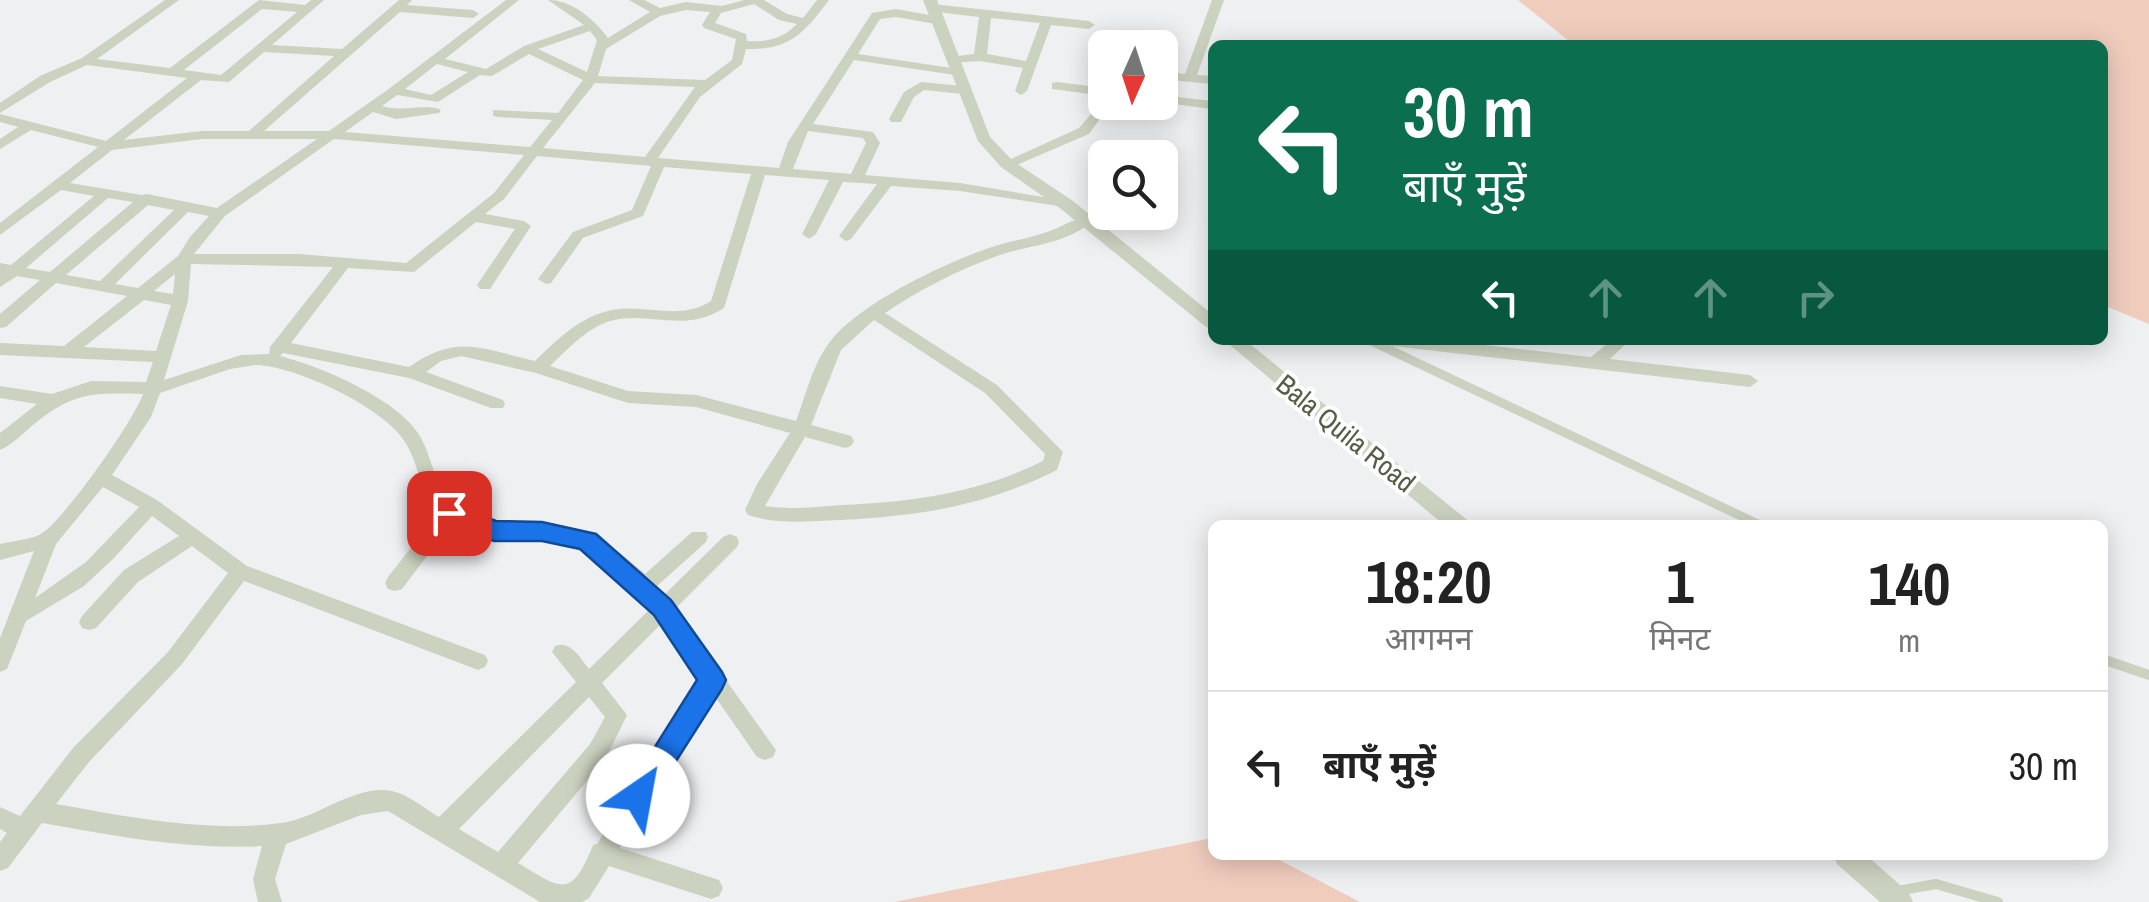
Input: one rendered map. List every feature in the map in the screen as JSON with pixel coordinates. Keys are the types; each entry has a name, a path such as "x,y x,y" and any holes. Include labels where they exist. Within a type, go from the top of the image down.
{"street":[{"path":"0,110 45,79 86,61 173,0"},
{"path":"68,352 184,259 220,213 395,91 512,0"},
{"path":"554,0 593,26 604,46"},
{"path":"635,0 716,12 738,9 755,0 783,17 805,22"},
{"path":"1190,76 1206,46 1218,0"},
{"path":"743,45 782,44 805,22 817,1"},
{"path":"172,73 262,3 313,4"},
{"path":"86,61 224,79 313,4"},
{"path":"254,133 401,4 473,14"},
{"path":"184,259 345,262 410,268 499,196 591,79 604,46 668,7"},
{"path":"933,9 983,138 1007,164 1067,205 1208,318"},
{"path":"785,172 805,127 868,24 882,13 933,9 1089,25"},
{"path":"546,278 578,235 638,213 654,161 704,84 735,65 743,45 739,34 708,26 716,12"},
{"path":"980,57 984,14"},
{"path":"1021,91 1047,20"},
{"path":"435,60 478,71 497,71 528,49 593,26"},
{"path":"261,48 344,53"},
{"path":"528,49 591,79 704,84"},
{"path":"849,56 956,66 980,57 1030,66"},
{"path":"395,91 433,99 478,71"},
{"path":"0,230 8,216 57,184 198,76"},
{"path":"1178,76 1208,79"},
{"path":"896,118 909,96 921,86 963,90"},
{"path":"1057,86 1088,90"},
{"path":"1178,101 1208,105"},
{"path":"372,107 396,115 434,110"},
{"path":"498,113 561,117"},
{"path":"0,118 108,146 163,137 330,135 960,187 1067,205"},
{"path":"1007,164 1084,131 1092,120"},
{"path":"0,145 28,126"},
{"path":"805,127 868,134 873,144 856,178"},
{"path":"538,368 582,329 607,316 680,317 718,304 759,171"},
{"path":"809,234 838,177"},
{"path":"846,236 887,181"},
{"path":"57,184 220,213"},
{"path":"0,282 7,269 107,192"},
{"path":"0,323 147,198"},
{"path":"106,284 186,206"},
{"path":"474,218 524,226 485,285"},
{"path":"872,312 991,389 1054,452 1050,465 985,494 935,508 788,516 754,510 766,482 800,430 833,349 851,327 872,312 990,253 1056,236 1085,221"},
{"path":"0,663 48,540 101,477 137,426 156,387 180,302 184,259"},
{"path":"274,353 345,262"},
{"path":"7,269 106,284 180,302"},
{"name":"Bala Quila Road","path":"1239,345 1453,520"},
{"path":"1451,345 1750,381"},
{"path":"1596,362 1616,345"},
{"path":"0,348 164,357"},
{"path":"412,373 435,356 461,350 538,368 628,398 696,401 846,441"},
{"path":"274,353 404,428 417,450 427,482 449,513 494,531 542,532 588,541 662,608 764,750"},
{"path":"0,443 56,401 83,389 156,387 274,353 412,373 497,404"},
{"path":"0,392 56,401"},
{"path":"101,477 151,506 240,572 478,661"},
{"path":"22,614 73,586 151,506"},
{"path":"394,583 449,513"},
{"path":"88,622 131,576 194,536"},
{"path":"643,587 699,537"},
{"path":"0,552 48,540"},
{"path":"442,830 730,542"},
{"path":"0,860 80,756 174,658 240,572"},
{"path":"502,865 612,730 617,715 562,652"},
{"path":"0,818 152,831 277,835 307,828 372,799 406,805 552,896 566,898 582,890 601,853 712,680"},
{"path":"270,902 264,879 277,835"},
{"path":"601,853 711,888"},
{"path":"1852,860 1895,897"}],"lane":[{"path":"1380,345 1749,520"},
{"path":"2108,662 2149,675"},
{"path":"1895,897 1936,884 1998,902"}],"shaded area":[{"path":"1518,0 2149,0 2149,324 2108,307 2108,40 1568,40"},
{"path":"1208,839 1208,860 1280,860 1360,902 894,902"}],"route":[{"path":"449,513 494,531 542,532 588,541 606,553 662,608 712,680 638,796"}]}
